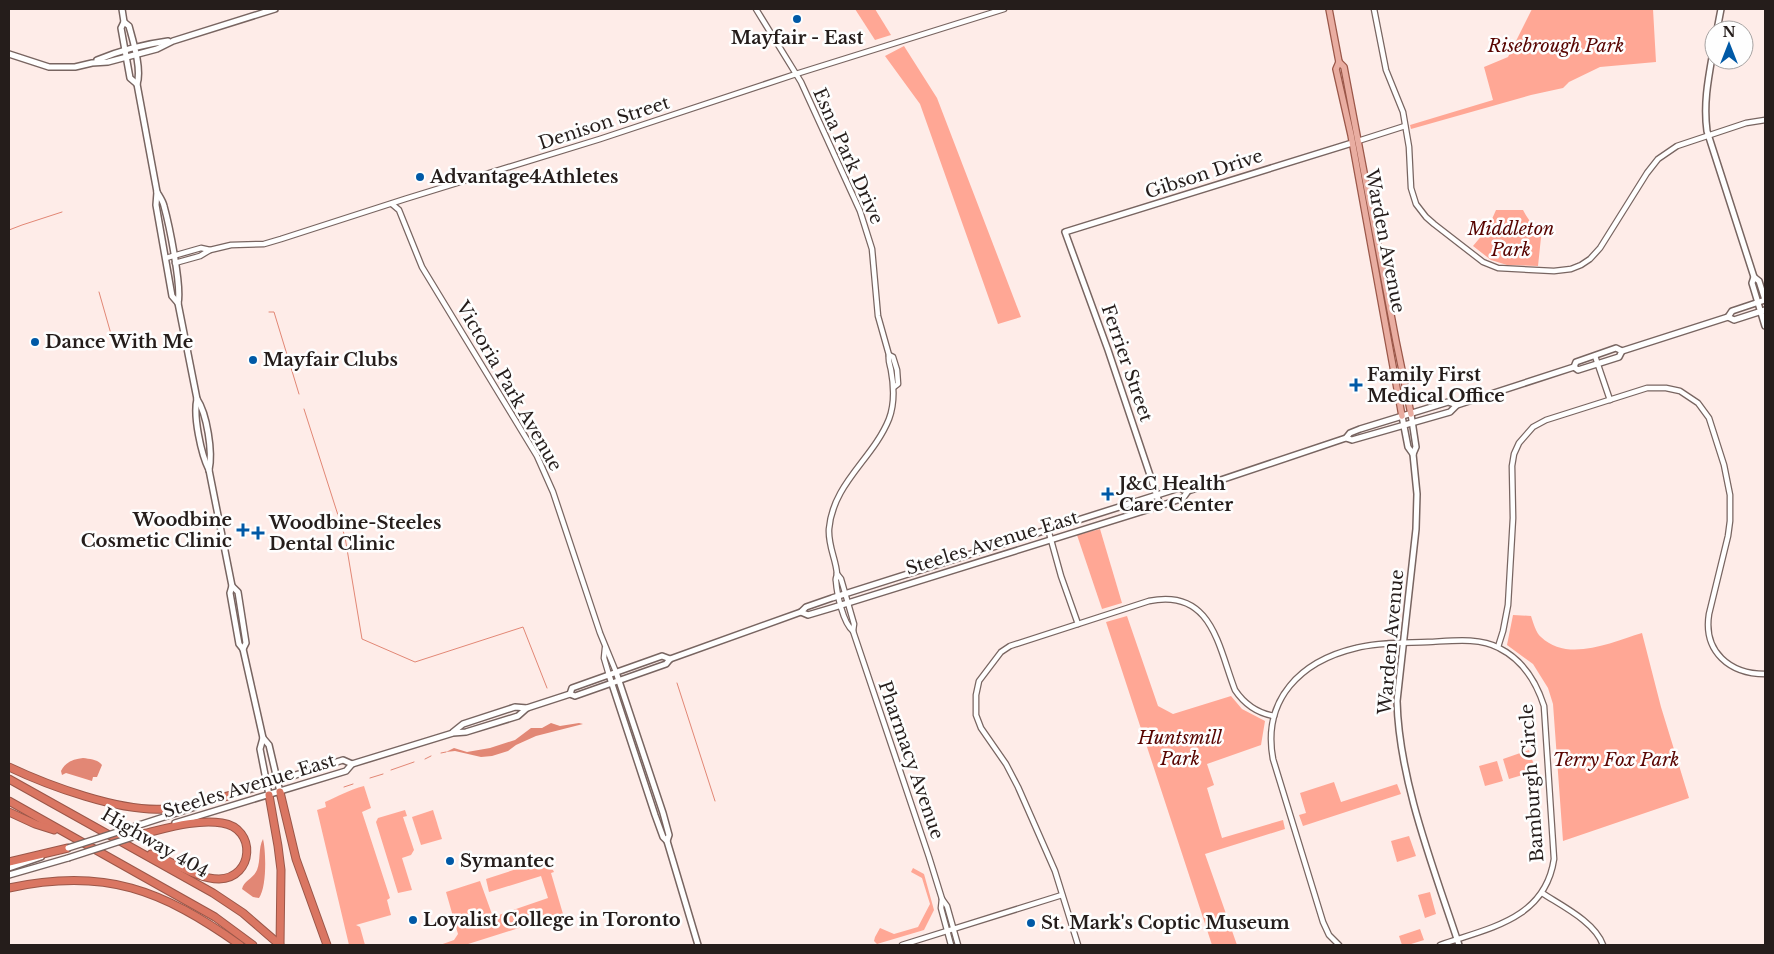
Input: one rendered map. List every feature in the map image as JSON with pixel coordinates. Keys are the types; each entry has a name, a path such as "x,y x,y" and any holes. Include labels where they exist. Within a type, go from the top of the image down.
{"highway":[{"path":"9,767 79,794 132,807 148,809 172,808 232,795"},
{"name":"Highway 404","path":"9,779 213,893 243,913 280,945"},
{"path":"280,792 296,859 327,945"},
{"path":"269,795 278,846 280,870 280,945"},
{"name":"Highway 404","path":"9,801 215,916 253,945"},
{"path":"9,812 35,824 73,837"},
{"path":"136,849 161,857 208,877 220,879 229,877 238,871 246,861 248,851 246,839 231,825 222,823 192,824 142,834"},
{"path":"9,862 68,848"},
{"path":"9,888 34,882 65,879 118,884 144,891 161,899 212,926 240,945"}],"main road":[{"path":"122,9 124,22 122,28 130,78 137,84"},
{"path":"92,63 107,56 157,42 173,40 275,9"},
{"name":"Warden Avenue","path":"1329,9 1339,62 1344,67 1364,213 1402,416 1408,447 1414,454"},
{"path":"124,22 129,26 134,49 139,77 137,84 157,192 156,205 172,296 178,304"},
{"path":"9,54 38,65 75,67 135,56 157,49 173,40"},
{"path":"1710,70 1705,115 1709,136 1754,277 1759,281 1765,300"},
{"name":"Warden Avenue","path":"1355,142 1372,216 1413,423 1416,447 1414,454 1417,494 1416,529 1397,701 1401,743 1420,825 1458,942"},
{"name":"Gibson Drive","path":"1065,232 1355,142"},
{"path":"157,192 164,204 175,263 180,295 178,304 197,399 195,413 203,456 209,470 232,586 230,593 239,644 244,649 263,738 260,749 269,795"},
{"path":"1364,213 1372,216"},
{"name":"Ferrier Street","path":"1065,232 1112,360 1160,505"},
{"path":"1754,277 1752,283 1763,311 1765,326"},
{"name":"Steeles Avenue East","path":"1574,367 1578,370 1618,357 1622,352 1728,317 1732,311 1765,300"},
{"name":"Steeles Avenue East","path":"1728,317 1734,320 1763,311"},
{"name":"Steeles Avenue East","path":"1346,438 1352,440 1450,412 1457,406 1574,367 1576,362 1616,348 1622,352"},
{"name":"Steeles Avenue East","path":"453,732 463,724 515,707 527,708 570,694 575,696 612,684 666,664 670,659 801,612 806,607 845,594 1179,488 1188,490 1346,438 1350,433 1360,429 1402,416 1448,402 1457,406"},
{"name":"Steeles Avenue East","path":"801,612 808,615 1183,498 1188,490"},
{"name":"Steeles Avenue East","path":"570,694 572,688 616,672 662,656 670,659"},
{"name":"Victoria Park Avenue","path":"616,672 669,835 667,841"},
{"name":"Victoria Park Avenue","path":"609,675 655,815 663,837 667,841 698,945"},
{"name":"Steeles Avenue East","path":"9,875 346,771 352,764 453,732 466,732 501,722 518,716 527,708"},
{"path":"263,738 269,745 280,792"},
{"name":"Steeles Avenue East","path":"9,868 343,760 352,764"}],"street":[{"name":"Esna Park Drive","path":"756,9 796,74 852,193 867,230 874,263 878,316 889,355 892,384 894,387 892,409 885,427 841,490 833,508 829,539 837,574 841,579 847,603"},
{"name":"Denison Street","path":"175,263 200,256 210,250 231,245 267,243 592,142 796,74 1004,9"},
{"path":"1374,9 1386,70 1402,106 1410,147 1411,188 1416,204 1426,217 1483,262 1498,268 1571,269 1581,265 1590,259 1600,248 1647,173 1658,159 1676,146 1746,123 1765,120"},
{"path":"1355,142 1405,126"},
{"name":"Victoria Park Avenue","path":"392,204 399,210 422,267 540,461 553,492 605,647 616,672"},
{"name":"Denison Street","path":"166,258 201,248 210,250"},
{"path":"1595,356 1610,400"},
{"path":"1498,647 1508,604 1513,518 1512,466 1516,448 1522,438 1539,423 1646,388 1666,388 1680,391 1690,397 1706,413 1729,484 1728,536 1708,614 1709,634 1717,652 1730,665 1744,672 1765,674"},
{"path":"1048,529 1078,624"},
{"name":"Esna Park Drive","path":"837,574 835,580 839,596"},
{"name":"Pharmacy Avenue","path":"839,596 848,627 853,631"},
{"path":"1078,945 1055,871 1013,777 981,728 976,714 976,696 979,681 987,669 1006,648 1155,600 1172,599 1191,605 1205,616 1212,627 1235,690 1246,704 1258,712 1274,716"},
{"name":"Pharmacy Avenue","path":"847,603 854,624 853,631 942,899 947,906 958,945"},
{"name":"Bamburgh Circle","path":"1339,945 1329,935 1323,922 1273,759 1271,738 1274,716 1279,702 1299,675 1315,663 1355,648 1404,643 1476,641 1498,647 1520,662 1537,687 1544,706 1554,847 1551,872 1542,893 1530,907 1518,916 1497,926 1458,942 1440,945"},
{"name":"Victoria Park Avenue","path":"605,647 604,658 609,675"},
{"path":"1542,893 1589,925 1600,938 1603,945"},
{"path":"902,945 1062,895"},
{"name":"Pharmacy Avenue","path":"942,899 941,908 951,945"}],"green space":[{"path":"855,9 875,9 891,35 875,40"},
{"name":"Risebrough Park","path":"1532,9 1653,9 1656,62 1600,67 1569,82 1563,88 1531,95 1411,129 1410,125 1493,100 1484,67 1508,57"},
{"path":"904,46 937,98 1021,317 998,324 920,104 885,56"},
{"name":"Middleton Park","path":"1496,210 1523,210 1532,223 1542,228 1538,266 1507,265 1491,260 1473,246 1488,228"},
{"path":"1100,529 1122,603 1102,609 1077,535"},
{"name":"Terry Fox Park","path":"1513,615 1531,616 1536,630 1541,637 1552,645 1564,649 1590,648 1642,633 1661,707 1689,798 1563,841 1553,704 1548,688 1533,664 1507,645"},
{"name":"Huntsmill Park","path":"1127,616 1158,706 1173,714 1231,696 1242,709 1265,721 1261,745 1207,764 1214,785 1207,788 1222,838 1283,820 1285,829 1205,854 1237,945 1212,945 1106,622"},
{"path":"1529,750 1536,771 1509,779 1503,759"},
{"path":"1497,761 1503,781 1485,786 1479,766"},
{"path":"1334,782 1341,802 1397,784 1401,794 1303,826 1299,815 1306,813 1300,793"},
{"path":"364,786 371,808 362,812 390,898 387,900 391,915 356,925 360,927 365,945 349,945 317,810 326,807 325,802"},
{"path":"405,810 407,816 403,817 414,850 411,855 402,858 412,890 398,893 376,822 378,818"},
{"path":"433,810 442,839 421,845 412,817"},
{"path":"1409,836 1416,856 1397,862 1391,841"},
{"path":"541,861 545,868 554,872 551,873 563,914 465,945 440,945 454,940 458,934 446,892 480,881 493,917 548,898 541,876 489,892 486,879"},
{"path":"913,868 924,874 934,910 924,930 877,944 874,941 880,928 894,934 918,927 930,904 922,878 911,872"},
{"path":"1430,892 1436,914 1425,918 1418,895"},
{"path":"1420,929 1424,940 1402,945 1399,936"}],"shaded area":[{"path":"551,723 560,726 583,724 536,736 516,745 508,751 492,756 481,757 455,751 446,752 454,748 467,752 490,748 515,740 531,728 542,728"},
{"path":"83,758 96,760 102,765 97,777 93,777 92,781 66,773 62,775 61,771 67,763"},
{"path":"263,839 265,878 259,898 253,897 242,889 257,870"}],"waterway":[{"path":"9,230 62,212"},
{"path":"99,292 111,334"},
{"path":"269,312 274,312 299,394"},
{"path":"304,409 345,537 362,639 415,662 523,627 547,688"},
{"path":"677,683 715,801"},
{"path":"441,753 446,752"},
{"path":"425,759 431,756"},
{"path":"391,770 414,762"},
{"path":"370,778 383,774"},
{"path":"344,787 353,784"}],"place":[{"name":"Mayfair - East","path":"797,19"},
{"name":"Advantage4Athletes","path":"420,177"},
{"name":"Dance With Me","path":"35,342"},
{"name":"Mayfair Clubs","path":"253,360"},
{"name":"Family First Medical Office","path":"1356,385"},
{"name":"J&C Health Care Center","path":"1108,494"},
{"name":"Woodbine Cosmetic Clinic","path":"243,530"},
{"name":"Woodbine-Steeles Dental Clinic","path":"258,533"},
{"name":"Symantec","path":"450,861"},
{"name":"Loyalist College in Toronto","path":"413,920"},
{"name":"St. Mark's Coptic Museum","path":"1031,923"}]}
